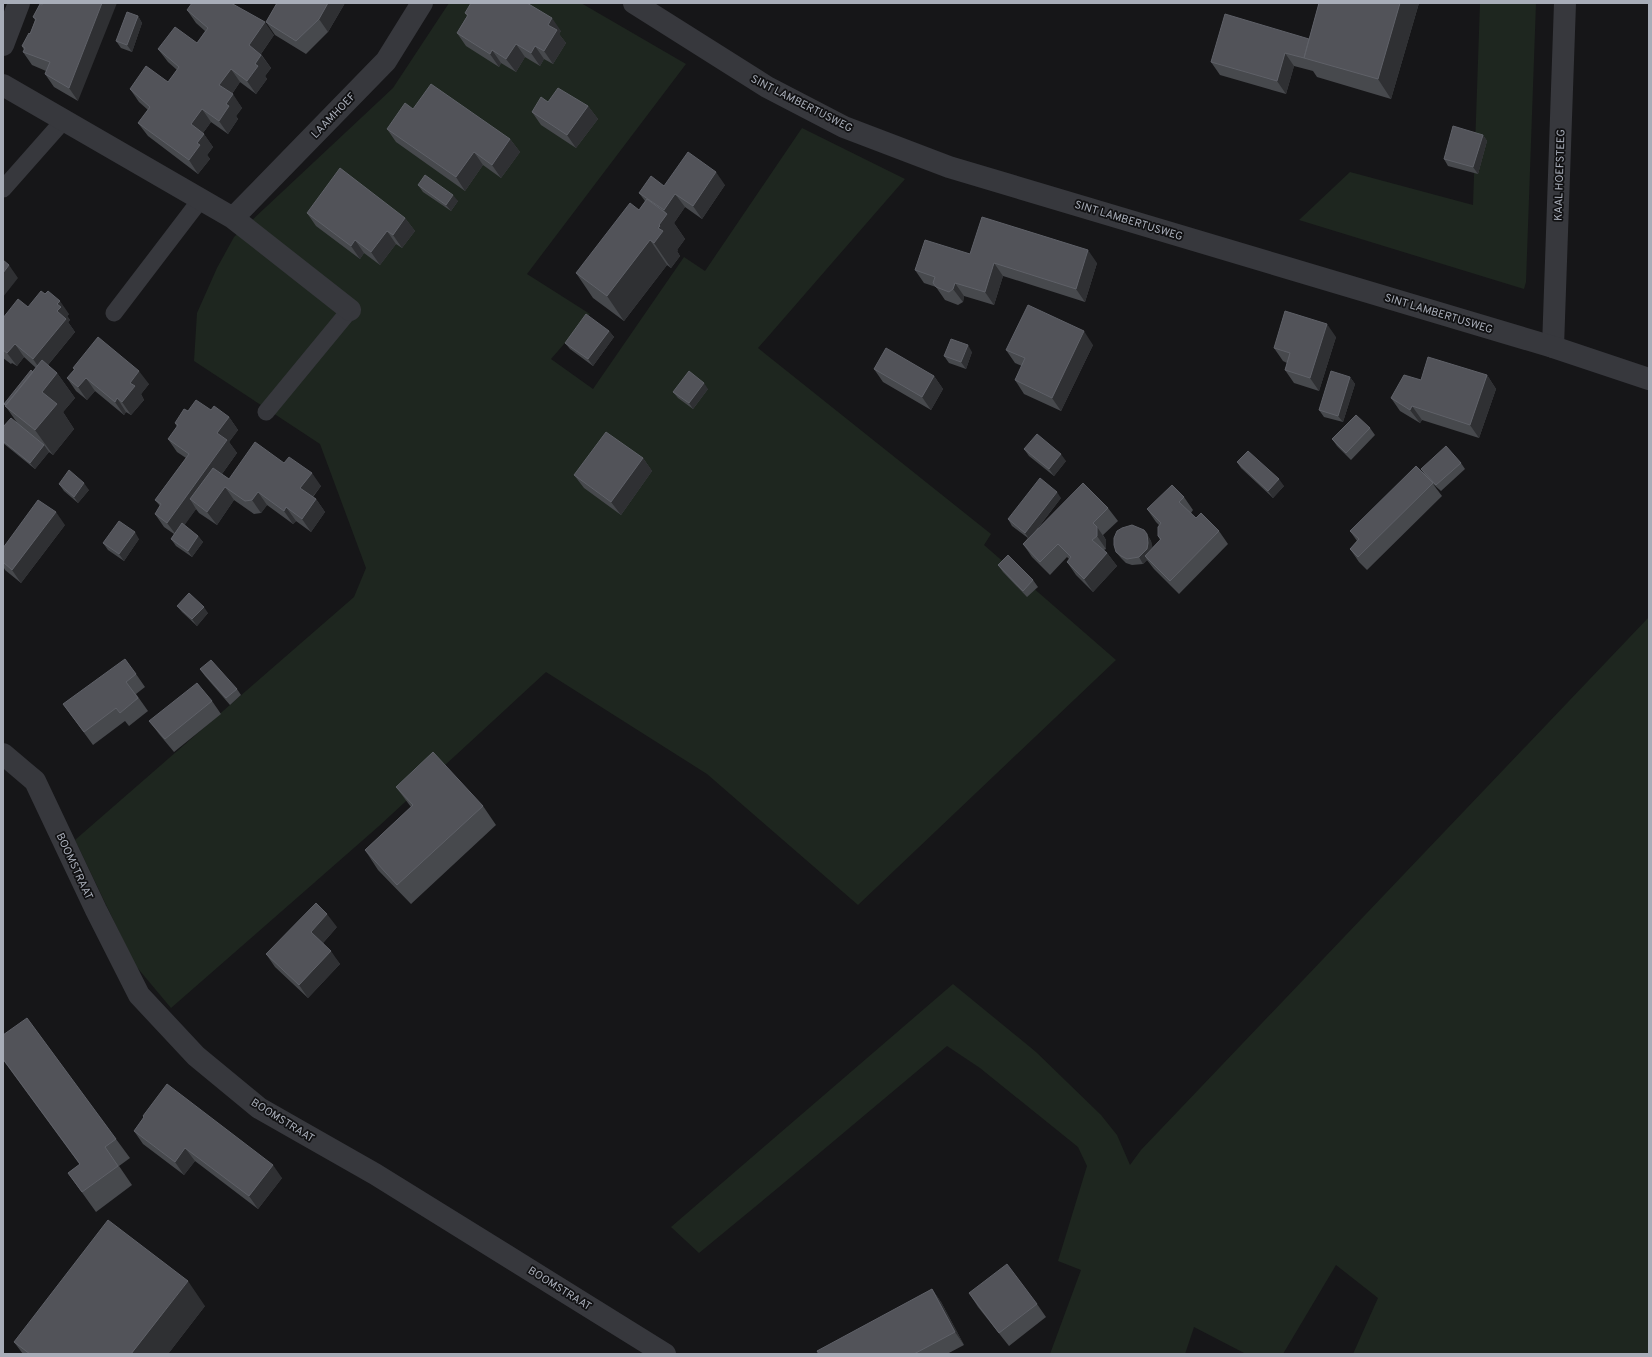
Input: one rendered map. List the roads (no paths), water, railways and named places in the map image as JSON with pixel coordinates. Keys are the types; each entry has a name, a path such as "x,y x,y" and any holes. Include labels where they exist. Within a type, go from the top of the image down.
{"street":[{"path":"3,45 19,3"},
{"name":"LAAMHOEF","path":"233,218 386,61 422,3"},
{"name":"SINT LAMBERTUSWEG","path":"634,3 767,88 844,127 941,164 1553,347 1649,380"},
{"name":"KAAL HOEFSTEEG","path":"1553,347 1565,3"},
{"path":"3,85 233,218 350,310"},
{"name":"BOOMSTRAAT","path":"3,754 35,781 96,910 139,995 196,1056 260,1108 375,1174 665,1354"}],"lane":[{"path":"3,189 64,120"},
{"path":"114,313 201,199"},
{"path":"266,412 350,310"}]}
